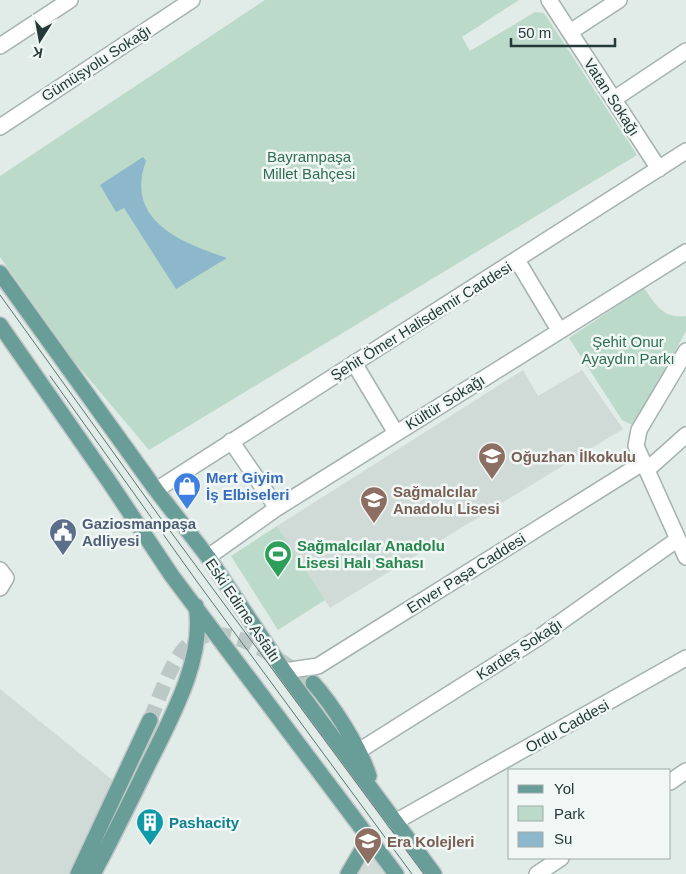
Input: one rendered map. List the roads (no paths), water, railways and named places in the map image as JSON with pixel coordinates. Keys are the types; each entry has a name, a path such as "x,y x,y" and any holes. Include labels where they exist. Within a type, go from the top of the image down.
{"main road":[{"name":"Eski Edirne Asfaltı","path":"0,273 156,490 208,557 284,671 375,797 434,874"},
{"path":"0,325 172,576 396,874"},
{"path":"93,874 165,730 186,679 197,634 196,606"},
{"path":"312,683 329,702 357,752 368,773 375,797"},
{"path":"78,874 150,720"},
{"path":"348,874 369,838"}],"street":[{"path":"0,46 70,0"},
{"name":"Gümüşyolu Sokağı","path":"0,126 192,0"},
{"name":"Vatan Sokağı","path":"549,0 659,169"},
{"path":"570,32 619,0"},
{"path":"614,99 686,51"},
{"name":"Şehit Ömer Halisdemir Caddesi","path":"156,490 686,152"},
{"name":"Kültür Sokağı","path":"208,557 277,508 686,252"},
{"path":"517,260 559,330"},
{"path":"686,351 639,430 636,446 686,557"},
{"path":"354,363 396,433"},
{"name":"Enver Paşa Caddesi","path":"284,671 318,666 646,465 686,435"},
{"path":"231,441 277,508"},
{"name":"Kardeş Sokağı","path":"357,752 538,638 678,539"},
{"path":"0,570 6,578 0,588"},
{"name":"Ordu Caddesi","path":"395,822 686,658"},
{"path":"671,781 686,771"},
{"path":"537,874 559,859"}],"water":[{"path":"143,157 146,161 141,181 143,199 150,214 161,226 175,236 192,245 227,258 176,289 124,208 116,212 100,185"}],"tunnel":[{"path":"150,720 174,663 185,648 199,638 215,634 250,643 313,683"}],"tram line":[{"path":"0,295 162,520 424,874"},
{"path":"50,376 198,583 412,874"}],"place":[{"name":"Oğuzhan İlkokulu","path":"492,480"},
{"name":"Mert Giyim İş Elbiseleri","path":"187,510"},
{"name":"Sağmalcılar Anadolu Lisesi","path":"374,524"},
{"name":"Gaziosmanpaşa Adliyesi","path":"63,556"},
{"name":"Sağmalcılar Anadolu Lisesi Halı Sahası","path":"278,578"},
{"name":"Pashacity","path":"150,846"},
{"name":"Era Kolejleri","path":"368,865"}],"park label":[{"name":"Bayrampaşa Millet Bahçesi","path":"309,164"},
{"name":"Şehit Onur Ayaydın Parkı","path":"628,350"}]}
